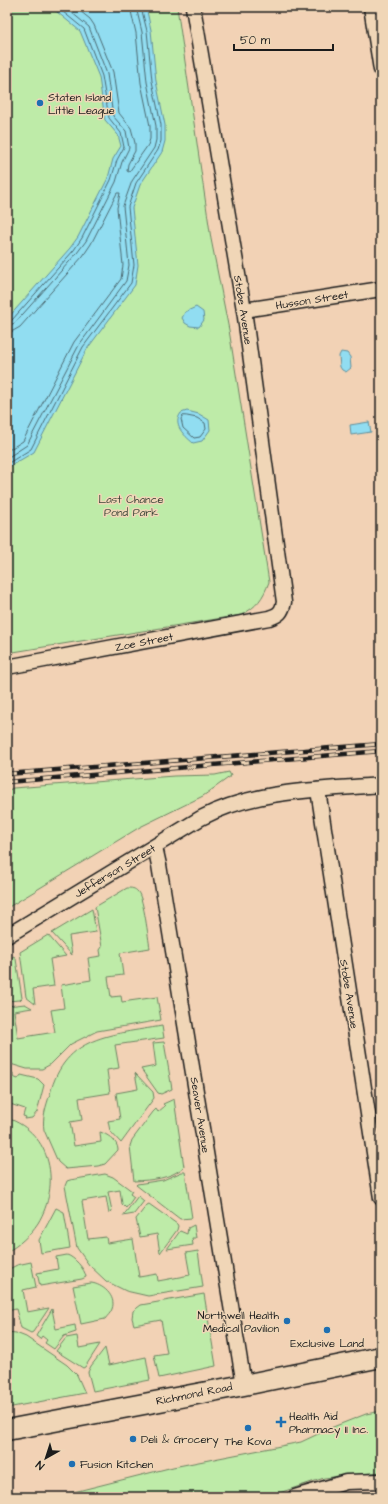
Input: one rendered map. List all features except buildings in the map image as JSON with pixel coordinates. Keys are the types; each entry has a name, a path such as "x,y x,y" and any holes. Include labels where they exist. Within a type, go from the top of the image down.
{"main road":[{"name":"Richmond Road","path":"7,1430 244,1385 381,1357"}],"street":[{"name":"Stobe Avenue","path":"193,7 244,310 284,602 280,613"},
{"path":"371,7 381,70"},
{"name":"Husson Street","path":"244,310 381,289"},
{"name":"Zoe Street","path":"7,667 270,618 280,613"},
{"name":"Jefferson Street","path":"7,936 201,818 223,808 260,797 318,790 381,785"},
{"name":"Stobe Avenue","path":"318,790 381,1198"},
{"name":"Seaver Avenue","path":"155,847 161,873 244,1385"},
{"path":"301,1496 346,1482 381,1481"}],"green space":[{"name":"Last Chance Pond Park","path":"7,7 177,7 211,239 229,330 269,582 259,602 241,615 7,653"},
{"path":"229,772 231,776 203,796 140,827 7,908 7,791 13,788 174,776 215,775"},
{"path":"127,888 136,890 140,896 144,910 150,948 120,953 123,975 108,977 111,997 121,996 122,1002 157,997 161,1020 97,1031 71,1044 51,1064 42,1069 27,1069 7,1063 7,1006 25,1004 32,1008 14,1011 18,1038 55,1032 51,1010 64,1008 61,985 91,980 88,958 101,956 100,950 102,947 95,907"},
{"path":"92,909 96,932 69,936 72,955 52,933"},
{"path":"48,935 66,956 50,959 54,986 33,989 35,1004 26,997 20,952"},
{"path":"14,956 16,959 22,998 20,1000 7,1001 7,960"},
{"path":"162,1026 164,1038 115,1045 119,1068 107,1070 110,1093 79,1098 82,1120 70,1122 74,1146 101,1142 100,1132 106,1134 114,1141 118,1147 118,1150 105,1164 66,1169 58,1162 44,1130 44,1121 47,1103 57,1075 67,1060 79,1049 92,1041 125,1032"},
{"path":"164,1042 172,1089 161,1094 158,1093 141,1069 156,1066 153,1043"},
{"path":"7,1070 13,1073 13,1077 18,1079 21,1075 38,1079 44,1085 37,1112 32,1118 25,1119 26,1117 23,1116 25,1109 7,1103"},
{"path":"135,1073 153,1092 154,1098 121,1143 110,1131 108,1121 120,1119 116,1093 138,1089"},
{"path":"174,1099 184,1167 167,1176 134,1181 130,1146 132,1140 156,1109 158,1112 165,1106 163,1104"},
{"path":"7,1118 22,1125 34,1135 43,1148 48,1162 50,1177 49,1193 45,1208 38,1223 24,1239 7,1252"},
{"path":"185,1172 192,1218 180,1219 136,1185 163,1180"},
{"path":"105,1174 113,1177 132,1191 130,1194 134,1197 126,1208 122,1204 120,1190 108,1192 112,1211 109,1214 106,1197 82,1201 88,1239 106,1237 107,1243 133,1239 139,1277 157,1274 158,1281 190,1275 186,1253 198,1251 203,1287 148,1296 126,1291 106,1281 89,1265 77,1248 65,1186 67,1181 70,1180"},
{"path":"138,1196 144,1201 134,1214 123,1216"},
{"path":"149,1204 178,1226 177,1230 160,1253 157,1234 140,1237 136,1219"},
{"path":"56,1208 64,1212 70,1248 41,1253 39,1240"},
{"path":"194,1225 196,1238 192,1238 193,1245 167,1249 180,1231 187,1234 188,1228"},
{"path":"67,1255 79,1264 84,1270 86,1277 40,1286 37,1273 58,1269 56,1257"},
{"path":"31,1262 36,1287 23,1290 27,1312 49,1308 31,1333 21,1328 16,1309 7,1311 7,1270 17,1265"},
{"path":"91,1283 104,1288 108,1292 113,1304 112,1309 105,1319 81,1324 73,1286"},
{"path":"204,1294 216,1366 159,1378 154,1355 167,1353 161,1320 134,1325 132,1318 133,1311 141,1305"},
{"path":"52,1309 56,1329 75,1325 76,1332 64,1336 54,1349 45,1343 47,1340 42,1336 40,1339 36,1336"},
{"path":"7,1332 16,1333 26,1337 67,1365 77,1375 85,1393 7,1408"},
{"path":"77,1336 79,1348 100,1344 83,1368 56,1351 66,1338"},
{"path":"105,1348 109,1365 146,1357 150,1380 93,1391 88,1372"},
{"path":"381,1411 381,1472 324,1478 267,1497 54,1497 173,1467 301,1442 366,1414"}],"water":[{"path":"51,7 144,7 147,11 151,30 156,81 165,125 165,141 162,152 140,185 132,208 138,265 135,285 87,349 34,452 7,468 7,319 78,237 108,178 113,159 121,146 118,135 105,120 99,77 80,31"},
{"path":"196,307 203,312 204,320 199,327 190,326 185,323 182,318 185,312"},
{"path":"341,352 347,353 350,357 351,368 346,372 340,367 339,356"},
{"path":"187,411 199,414 209,420 210,430 202,441 193,443 186,437 178,426 181,413"},
{"path":"369,422 371,432 351,435 350,425"}],"railway":[{"path":"7,774 381,744"},
{"path":"7,782 381,751"}],"place":[{"name":"Staten Island Little League","path":"40,103"},
{"name":"Northwell Health Medical Pavilion","path":"287,1321"},
{"name":"Exclusive Land","path":"327,1330"},
{"name":"Health Aid Pharmacy II Inc.","path":"281,1422"},
{"name":"The Kova","path":"248,1428"},
{"name":"Deli & Grocery","path":"133,1439"},
{"name":"Fusion Kitchen","path":"72,1464"}]}
